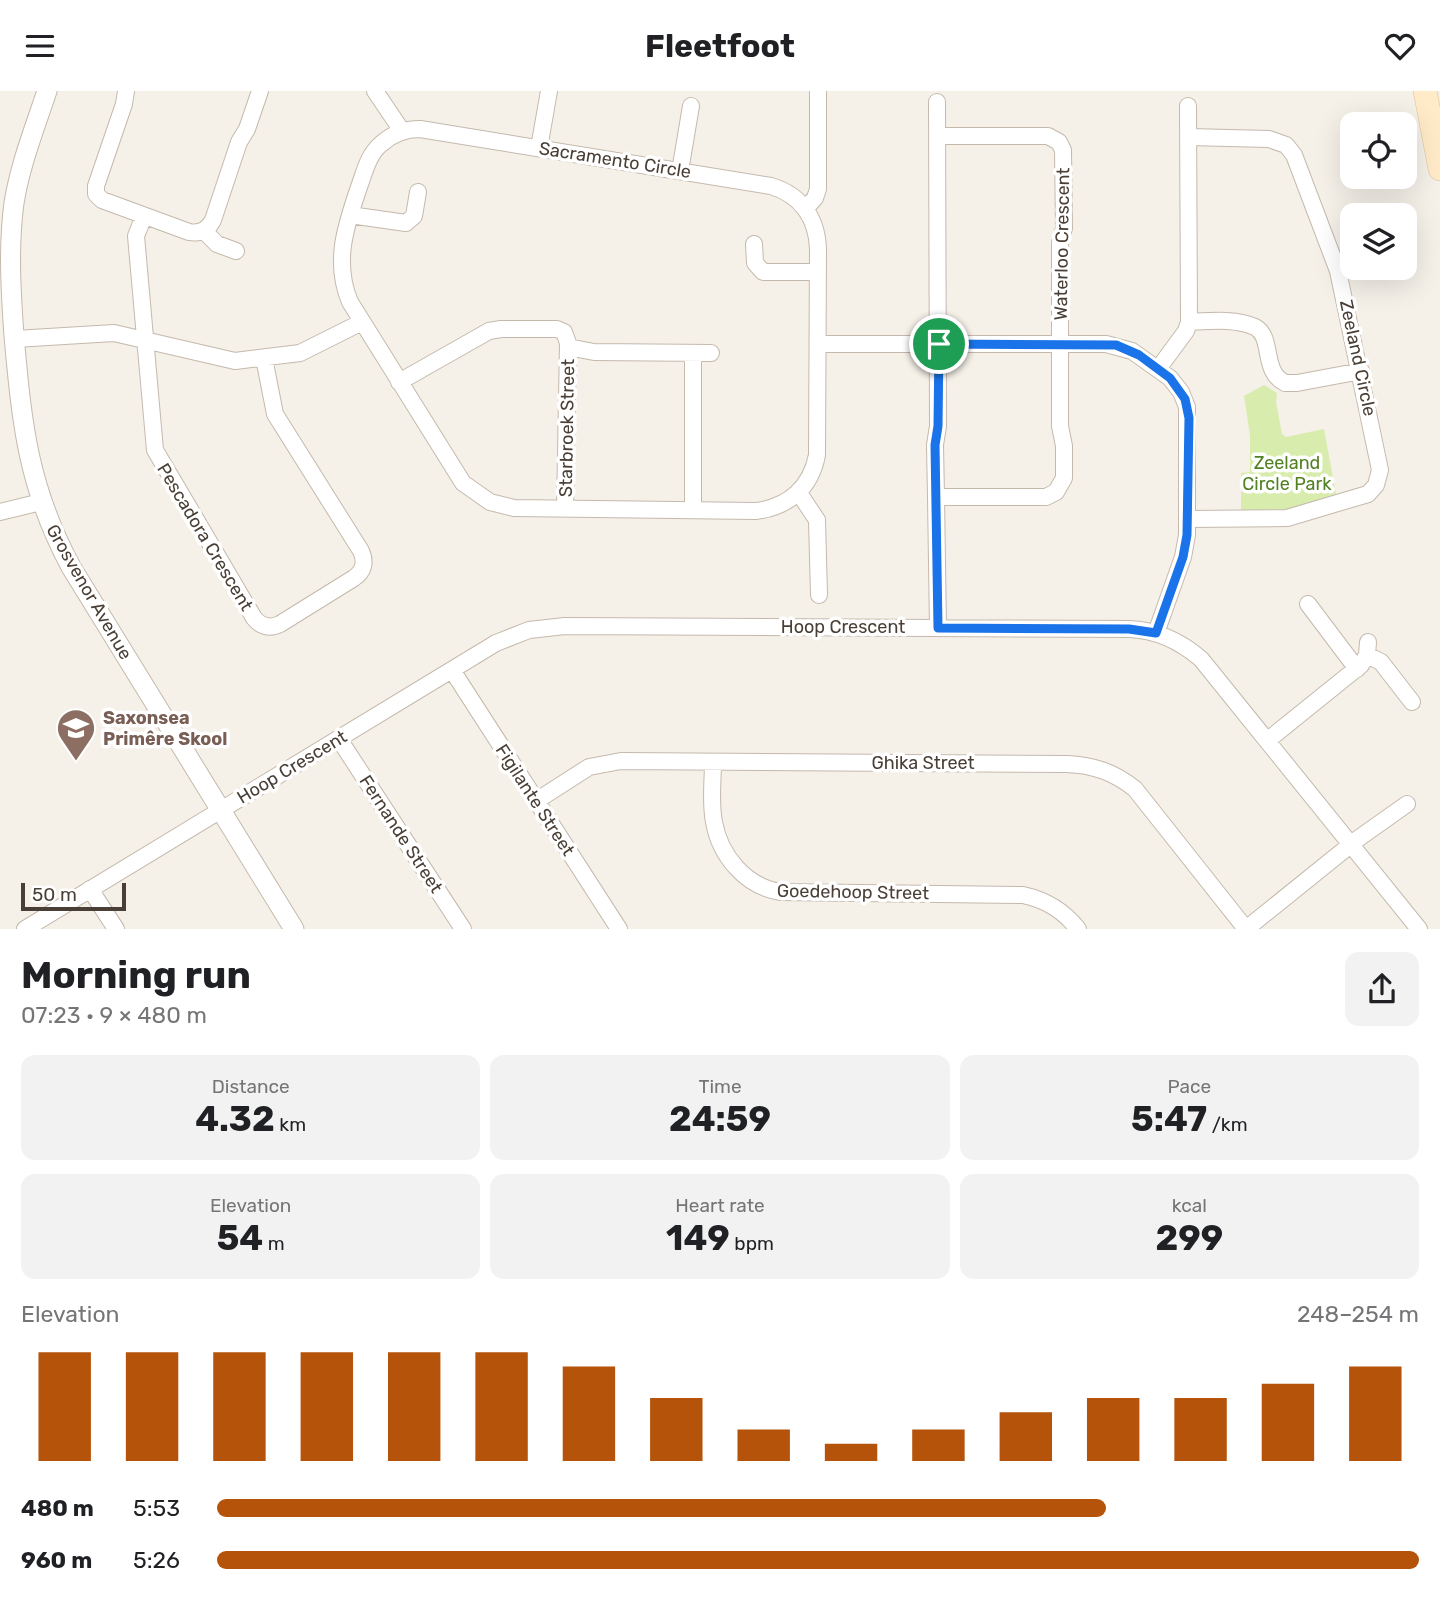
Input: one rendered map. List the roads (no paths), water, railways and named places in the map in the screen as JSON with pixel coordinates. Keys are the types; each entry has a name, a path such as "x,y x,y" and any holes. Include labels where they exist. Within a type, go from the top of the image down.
{"main road":[{"path":"1425,91 1440,169"}],"street":[{"name":"Grosvenor Avenue","path":"47,91 14,202 11,269 26,445 41,502 71,567 294,929"},
{"path":"126,91 96,186 96,194 102,200 189,233 204,231 213,220 239,142 247,129 260,91"},
{"path":"375,91 402,131 381,143 370,157 344,232 343,279 350,302 456,474 471,490 502,506 693,510 766,510 783,504 799,493 811,475 817,455 818,238 812,217 806,208 815,198 818,189 818,91"},
{"path":"540,148 549,91"},
{"path":"937,102 939,344 938,426 935,445 938,628"},
{"path":"680,171 691,106"},
{"path":"1158,369 1186,331 1189,322 1188,106"},
{"name":"Sacramento Circle","path":"402,131 420,129 771,185 790,194 806,208"},
{"name":"Waterloo Crescent","path":"937,136 1048,136 1056,139 1061,146 1064,155 1064,228 1060,243 1060,344"},
{"name":"Zeeland Circle","path":"1188,137 1269,139 1286,145 1294,155 1338,271 1380,470 1372,490 1363,496 1287,518 1189,519"},
{"path":"350,215 410,222 414,216 418,192"},
{"path":"144,215 136,236 144,340"},
{"path":"204,231 217,244 236,251"},
{"path":"754,244 755,263 763,272 818,272"},
{"path":"15,339 105,333 223,360 264,358 300,353 362,322"},
{"path":"1189,322 1233,322 1258,329 1264,336 1272,372 1285,383 1361,370"},
{"path":"399,382 494,329 557,329 567,335 568,347 594,352 710,353"},
{"name":"Pescadora Crescent","path":"144,340 152,437 157,455 254,618 260,625 270,627 280,624 354,578 361,571 364,561 361,551 275,414 264,358"},
{"path":"818,344 1116,345 1132,351 1176,384 1188,407 1189,519 1183,557 1156,633"},
{"path":"936,497 1046,497 1060,488 1064,446 1060,426 1060,344"},
{"name":"Starbroek Street","path":"565,509 568,347"},
{"path":"693,352 693,510"},
{"path":"799,493 817,520 819,595"},
{"path":"0,512 41,502"},
{"path":"1308,604 1357,669"},
{"name":"Hoop Crescent","path":"25,929 507,638 529,630 553,626 1129,629 1156,633 1179,642 1201,659 1419,929"},
{"path":"1268,740 1357,669 1367,649 1381,662 1412,702"},
{"name":"Figilante Street","path":"452,670 619,929"},
{"name":"Fernande Street","path":"339,739 463,929"},
{"name":"Ghika Street","path":"536,801 583,770 621,761 1080,764 1102,769 1135,789 1246,929"},
{"name":"Goedehoop Street","path":"713,762 713,812 718,835 737,869 757,885 781,892 1023,895 1057,908 1078,929"},
{"path":"1246,929 1351,844 1407,804"},
{"path":"90,889 116,929"}],"place":[{"name":"Saxonsea Primêre Skool","path":"76,762"}],"park label":[{"name":"Zeeland Circle Park","path":"1287,474"}]}
